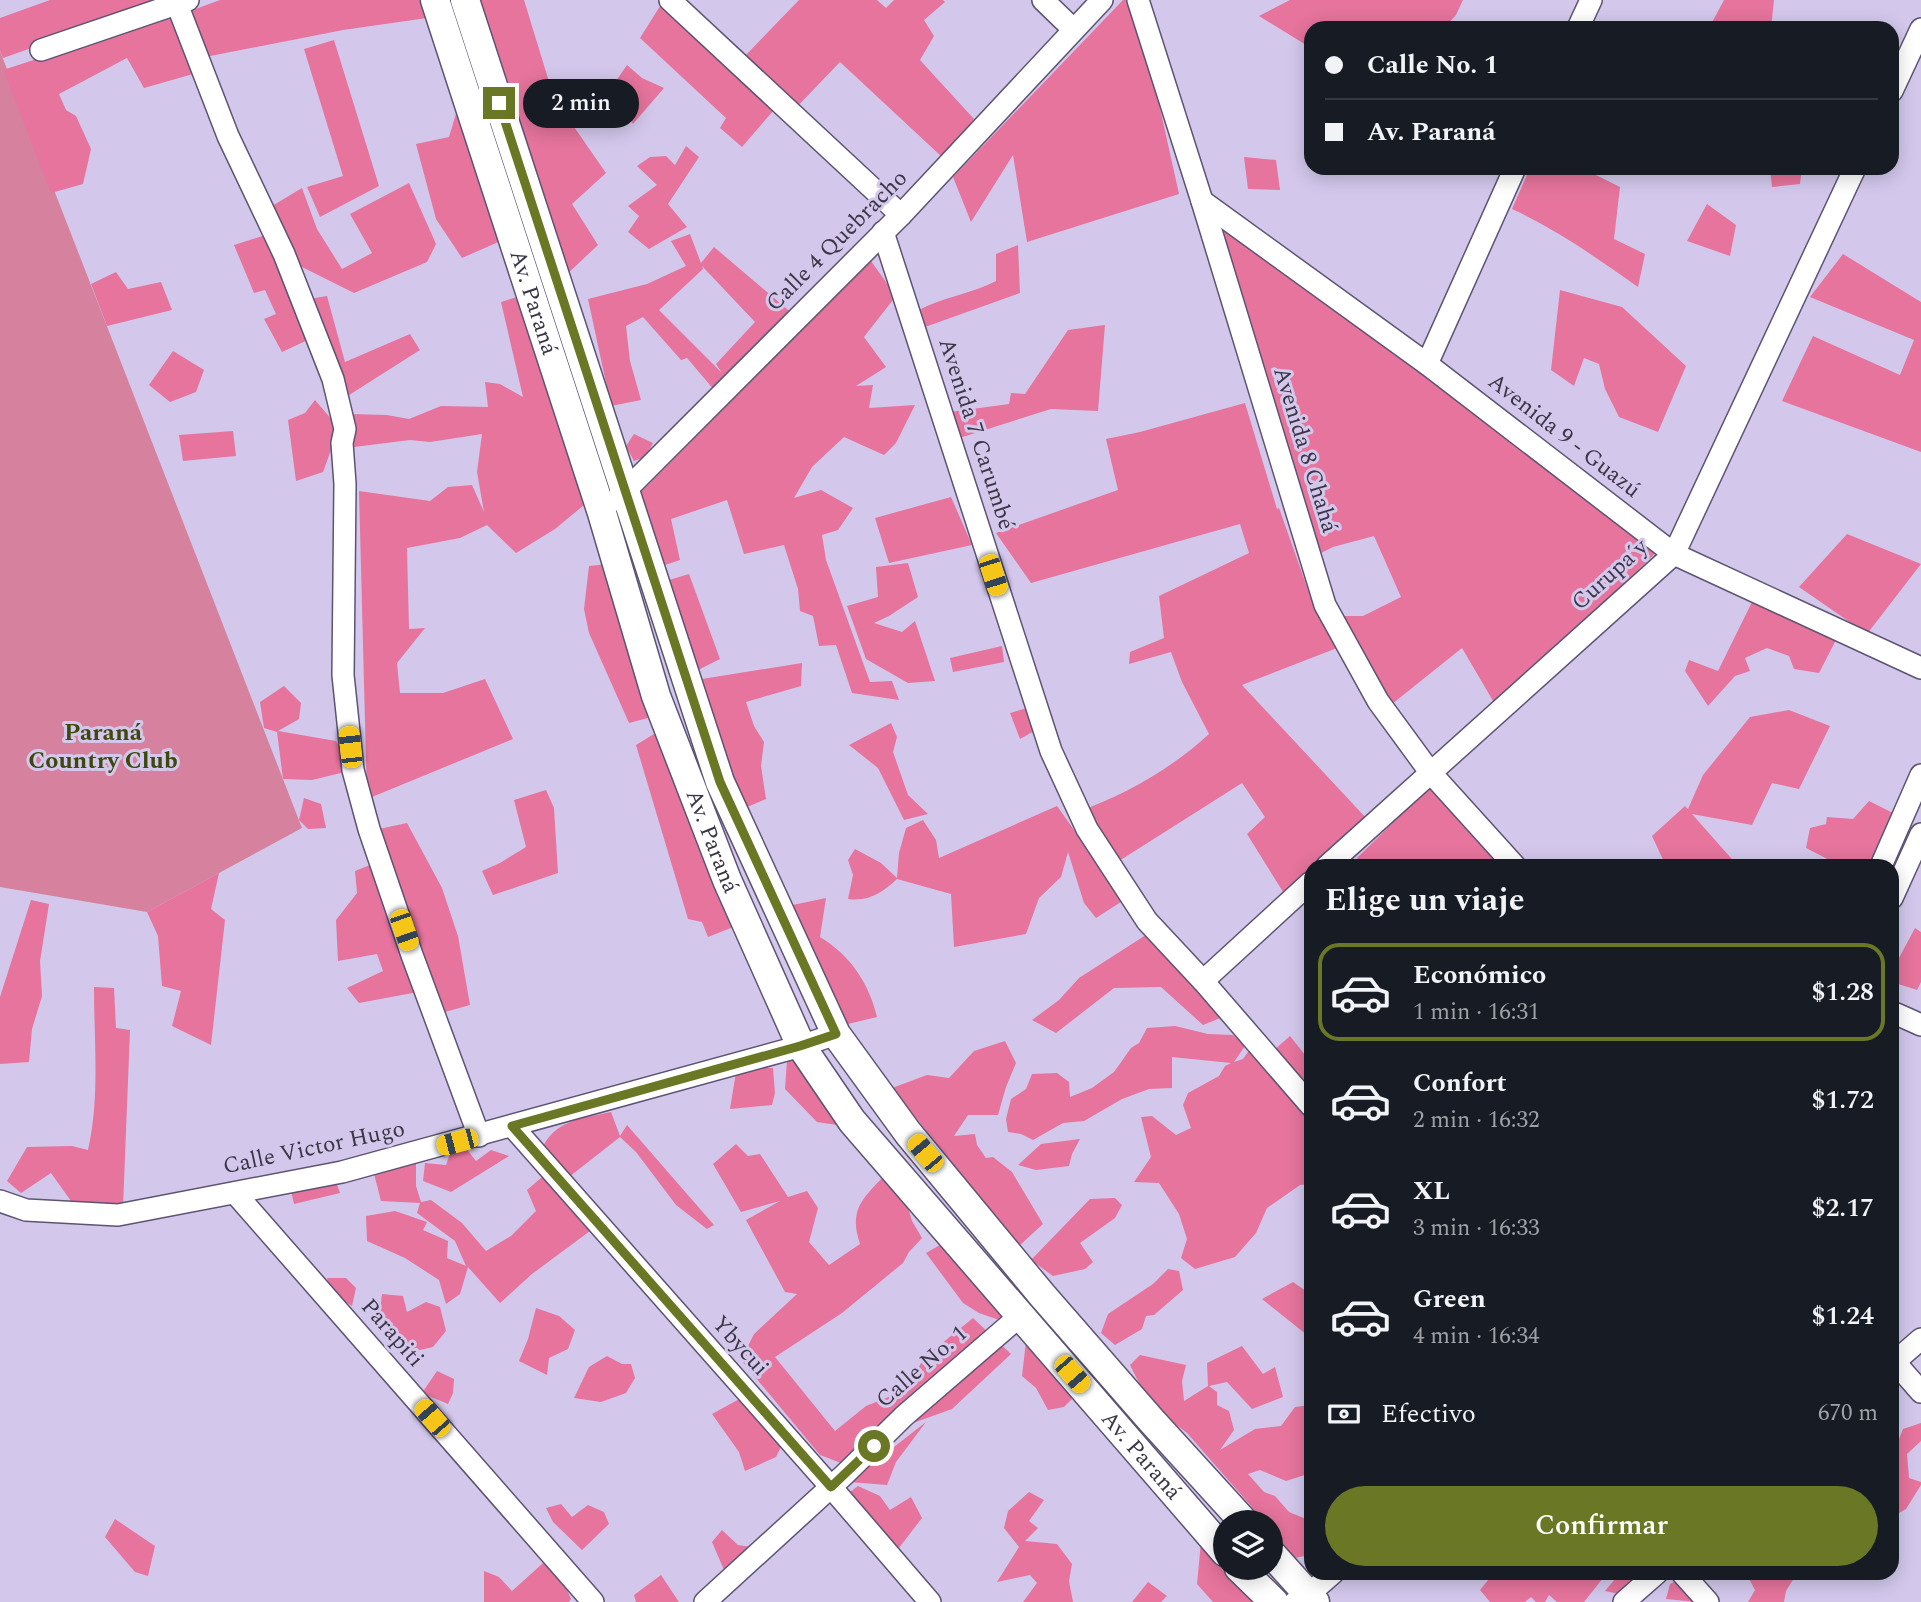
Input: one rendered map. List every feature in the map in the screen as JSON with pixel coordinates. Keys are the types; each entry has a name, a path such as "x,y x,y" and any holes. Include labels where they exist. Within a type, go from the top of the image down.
{"street":[{"name":"Av. Paraná","path":"435,0 602,513 656,696 727,880 800,1046 852,1121 1213,1538"},
{"name":"Av. Paraná","path":"465,0 720,782 836,1034 908,1133 1151,1420 1233,1510"},
{"path":"670,0 901,215"},
{"path":"1043,0 1073,29"},
{"name":"Calle 4 Quebracho","path":"602,513 901,215 1102,0"},
{"name":"Avenida 8 Chahá","path":"1138,0 1325,605 1378,701 1430,772 1509,859"},
{"path":"1581,21 1591,0"},
{"path":"41,50 183,2 229,136 284,254 333,379 345,429 342,443 345,484 344,676 353,770 369,829 479,1136"},
{"path":"1899,76 1921,29"},
{"path":"1427,364 1512,175"},
{"name":"Curupa´y","path":"1335,859 1674,554 1853,175"},
{"name":"Avenida 9 - Guazú","path":"1202,201 1427,364 1674,554 1921,668"},
{"name":"Avenida 7 Carumbé","path":"883,232 1051,751 1087,829 1147,921 1304,1097"},
{"path":"1884,859 1921,775"},
{"path":"1911,879 1921,834"},
{"path":"1203,981 1304,887"},
{"path":"1899,1015 1921,1025"},
{"name":"Calle Victor Hugo","path":"0,1201 26,1210 118,1215 342,1172 479,1136 836,1034"},
{"name":"Ybycui","path":"512,1126 930,1602"},
{"name":"Parapiti","path":"235,1193 593,1602"},
{"name":"Calle No. 1","path":"705,1602 904,1416 1021,1315"},
{"path":"1899,1356 1921,1339"},
{"path":"1899,1368 1921,1392"},
{"path":"1283,1569 1306,1600 1326,1580"},
{"path":"1251,1580 1273,1602"},
{"path":"1624,1602 1649,1580"},
{"path":"1688,1580 1708,1602"}],"shaded area":[{"path":"50,0 168,0 3,58 0,51 0,18"},
{"path":"220,0 458,0 461,10 205,57 190,11"},
{"path":"479,0 524,0 554,98 606,173 572,204 598,245 564,277"},
{"path":"799,0 877,0 886,8 894,0 945,2 924,20 934,36 920,60 974,119 942,157 840,62 791,113 744,57"},
{"path":"1123,0 1136,0 1179,194 1027,242 1013,155 971,222 953,177"},
{"path":"1290,0 1463,0 1450,21 1304,21 1304,44 1259,16"},
{"path":"1724,0 1774,0 1772,21 1713,21"},
{"path":"662,3 773,111 742,147 720,128 726,118 640,38"},
{"path":"171,15 200,72 144,88 127,58 59,94 66,110 76,116 91,149 83,184 51,193 3,70"},
{"path":"334,40 379,186 320,217 307,187 343,176 304,49"},
{"name":"Paraná Country Club","path":"0,51 302,828 147,912 0,887"},
{"path":"627,65 642,78 664,88 633,124 626,111 607,94"},
{"path":"464,87 503,240 462,258 436,219 416,144 449,137"},
{"path":"686,146 699,157 668,204 687,227 649,249 628,232 639,216 628,206 657,185 637,166 650,157 666,156 675,165"},
{"path":"1244,157 1276,160 1280,190 1248,189"},
{"path":"1527,175 1596,175 1620,187 1614,239 1645,254 1638,287 1561,235 1512,209"},
{"path":"1771,175 1801,175 1800,184 1772,187"},
{"path":"409,183 436,244 427,262 354,293 288,260 272,206 302,188 317,229 342,269 372,253 350,214"},
{"path":"1707,204 1736,225 1730,256 1687,241"},
{"path":"1212,220 1662,547 1496,706 1462,648 1387,708 1337,616 1363,616 1401,597 1374,536 1333,547 1315,556"},
{"path":"272,233 314,337 282,352 264,319 276,314 265,290 254,293 234,245"},
{"path":"690,234 701,263 714,247 794,315 715,391 687,358 681,360 643,317 626,326 630,361 641,400 611,406 588,299 647,284 686,266 671,241","holes":["702,266 755,322 716,364 722,373 659,310 703,269"]},
{"path":"1018,245 1020,293 925,327 917,311 996,281 996,254"},
{"path":"1843,254 1921,302 1921,452 1782,401 1813,336 1900,375 1914,340 1810,297"},
{"path":"871,261 896,296 864,337 886,367 856,386 873,385 869,408 915,405 896,443 884,455 844,437 812,467 794,498 821,490 853,508 838,530 822,535 826,560 870,682 892,681 899,700 852,693 836,645 819,646 813,616 800,611 798,589 784,545 744,554 727,500 671,519 680,560 662,566 641,492"},
{"path":"116,272 128,289 161,282 172,310 107,326 91,284"},
{"path":"1560,290 1622,307 1686,366 1658,432 1619,417 1605,389 1599,364 1584,358 1574,386 1551,370"},
{"path":"523,295 586,467 584,505 555,529 516,553 487,525 460,538 407,548 409,629 425,628 397,663 400,693 443,693 485,679 513,739 367,799 359,491 430,501 448,487 472,485 484,512 477,472 482,434 430,442 410,440 346,448 349,414 387,415 409,419 441,406 488,407 485,382 500,384 523,397 501,302"},
{"path":"327,296 345,362 410,334 420,350 346,397 309,299"},
{"path":"1105,325 1098,411 1051,409 950,441 950,412 1009,404 1011,393 1025,394 1068,330"},
{"path":"173,351 204,370 196,392 170,402 149,385"},
{"path":"315,400 339,428 323,472 296,481 288,420 305,413"},
{"path":"1245,403 1277,509 1279,508 1313,604 1337,648 1242,685 1367,819 1324,859 1304,859 1304,877 1285,895 1247,834 1265,817 1242,783 1119,861 1077,812 1113,798 1147,780 1179,759 1209,734 1182,682 1171,652 1129,664 1130,652 1164,638 1159,596 1249,553 1240,524 1031,583 996,533 1118,490 1106,439"},
{"path":"233,431 236,456 183,461 179,435"},
{"path":"634,434 653,443 645,457 634,461 626,446"},
{"path":"951,497 972,545 889,563 875,518"},
{"path":"1847,534 1921,564 1867,634 1799,587"},
{"path":"617,563 663,714 629,723 589,633 584,609 589,566"},
{"path":"908,563 918,597 874,623 902,632 915,621 935,681 908,683 866,659 847,606 878,597 876,567"},
{"path":"689,574 720,659 692,673 669,580"},
{"path":"1753,600 1837,638 1819,673 1794,669 1789,656 1767,648 1745,658 1750,671 1735,676 1708,706 1685,671 1689,660 1718,671"},
{"path":"1002,646 1004,662 953,672 950,658"},
{"path":"802,663 801,686 746,702 754,726 764,742 761,766 766,799 745,808 733,796 702,679"},
{"path":"284,686 301,703 299,719 278,731 336,741 353,770 312,780 283,779 277,732 264,728 260,702"},
{"path":"1027,708 1036,730 1020,739 1010,713"},
{"path":"1789,710 1830,726 1799,789 1772,783 1752,825 1692,814 1732,859 1663,859 1652,836 1685,806 1688,809 1703,775 1750,717"},
{"path":"891,723 897,737 893,752 908,795 928,814 904,820 878,768 849,745"},
{"path":"662,729 741,924 708,937 702,922 688,919 636,745"},
{"path":"1429,787 1496,859 1358,859"},
{"path":"546,790 554,808 558,873 493,895 482,871 526,847 514,800"},
{"path":"304,798 321,804 326,828 308,829 299,820"},
{"path":"1869,801 1893,813 1872,859 1827,859 1806,848 1810,828 1826,824 1827,817 1853,819"},
{"path":"1057,806 1124,900 1096,918 1084,903 1068,852 1061,877 1039,898 1026,934 954,947 951,894 897,879 875,895 863,899 848,899 853,875 848,860 855,849 881,863 897,878 899,853 906,828 923,820 936,840 939,858"},
{"path":"407,823 442,888 458,936 470,1005 445,1012 379,829"},
{"path":"375,863 418,992 359,1003 347,988 383,971 377,954 338,961 336,920 357,893 355,871"},
{"path":"219,873 211,909 225,920 211,1045 172,1026 181,991 162,986 158,936 147,912"},
{"path":"826,898 820,937 840,952 857,971 869,993 877,1017 848,1024 825,986 788,906"},
{"path":"31,900 49,904 40,961 42,996 32,1029 29,1062 0,1064 0,997"},
{"path":"1915,928 1921,932 1921,982 1917,990 1899,984 1899,958"},
{"path":"1149,933 1223,1017 1203,1025 1161,987 1114,988 1056,1033 1032,1020 1059,1000 1079,978"},
{"path":"94,987 114,988 116,1028 130,1030 123,1207 71,1201 51,1173 21,1193 7,1181 27,1147 72,1146 88,1150 95,1090"},
{"path":"1175,1026 1208,1034 1233,1035 1245,1046 1234,1062 1243,1059 1255,1042 1267,1056 1290,1036 1304,1054 1304,1185 1267,1208 1256,1233 1235,1257 1195,1269 1181,1258 1187,1239 1179,1214 1159,1183 1134,1182 1151,1157 1141,1117 1152,1116 1176,1135 1191,1128 1183,1105 1188,1093 1219,1076 1225,1066 1231,1063 1172,1057 1172,1088 1149,1089 1122,1099 1084,1121 1063,1123 1033,1140 1008,1132 1006,1119 1011,1099 1026,1089 1032,1074 1057,1073 1069,1082 1070,1097 1092,1088 1114,1072 1131,1048 1139,1043 1147,1028"},
{"path":"1005,1041 1016,1063 998,1115 968,1115 954,1136 975,1134 977,1145 986,1158 993,1157 1012,1172 1043,1224 1019,1246 892,1088 927,1075 949,1078 974,1051"},
{"path":"817,1060 848,1098 837,1125 817,1122 785,1089 787,1061"},
{"path":"737,1066 773,1068 775,1093 772,1105 730,1109"},
{"path":"611,1112 620,1136 627,1125 714,1225 707,1229 676,1205 636,1152 620,1137 569,1177 541,1151 546,1141 561,1127 580,1119"},
{"path":"1080,1139 1069,1166 1036,1170 1018,1165 1041,1144"},
{"path":"736,1144 748,1156 760,1154 788,1197 807,1191 818,1208 809,1242 829,1265 860,1244 856,1223 859,1207 883,1177 903,1191 912,1221 922,1238 903,1263 842,1313 775,1357 835,1431 866,1406 906,1390 924,1358 973,1318 1011,1354 952,1409 913,1423 849,1466 820,1455 741,1360 754,1334 797,1294 785,1292 746,1220 780,1201 741,1212 713,1164"},
{"path":"465,1147 476,1161 491,1150 509,1156 451,1192 423,1181 425,1163 446,1165 451,1151"},
{"path":"416,1163 416,1186 421,1202 431,1200 462,1223 486,1251 511,1236 536,1211 527,1190 549,1171 590,1231 532,1274 500,1303 468,1267 460,1294 446,1304 439,1280 405,1258 367,1241 366,1216 395,1211 427,1222 423,1230 448,1241 447,1258 466,1266 455,1241 417,1213 420,1203 381,1201 373,1170"},
{"path":"335,1179 340,1193 294,1204 291,1191"},
{"path":"1115,1198 1122,1205 1115,1218 1080,1243 1093,1262 1085,1269 1053,1276 1031,1260 1090,1199"},
{"path":"947,1241 1007,1311 1002,1321 979,1313 963,1303 926,1253"},
{"path":"1168,1269 1179,1271 1183,1290 1154,1315 1146,1316 1142,1329 1115,1345 1101,1333 1108,1314 1153,1284"},
{"path":"327,1278 346,1278 356,1288 352,1306 331,1293"},
{"path":"1293,1282 1304,1290 1304,1333 1262,1299"},
{"path":"382,1294 403,1296 407,1312 426,1302 440,1307 446,1331 433,1347 402,1354 380,1312"},
{"path":"536,1308 559,1316 575,1330 568,1349 549,1358 547,1375 519,1361"},
{"path":"1028,1324 1084,1387 1064,1407 1048,1410 1036,1388 1022,1376"},
{"path":"1242,1346 1263,1374 1275,1367 1283,1397 1252,1409 1227,1382 1209,1386 1217,1392 1217,1405 1229,1411 1234,1430 1220,1450 1255,1429 1281,1426 1295,1407 1304,1406 1304,1475 1286,1481 1260,1470 1248,1474 1264,1492 1275,1496 1289,1512 1304,1518 1304,1556 1295,1558 1283,1544 1283,1510 1254,1510 1187,1433 1163,1415 1144,1393 1130,1365 1140,1355 1186,1365 1182,1381 1184,1401 1208,1386 1207,1363"},
{"path":"607,1356 622,1364 631,1364 635,1378 626,1393 601,1402 574,1398 589,1367"},
{"path":"437,1371 454,1379 453,1393 448,1404 422,1393"},
{"path":"743,1397 784,1441 776,1457 745,1471 739,1452 712,1414"},
{"path":"926,1422 896,1462 887,1485 849,1482"},
{"path":"1921,1423 1921,1441 1907,1454 1909,1478 1921,1482 1921,1485 1906,1509 1899,1513 1899,1439 1903,1429"},
{"path":"858,1486 880,1496 890,1510 911,1497 922,1518 895,1553 842,1498"},
{"path":"1029,1492 1044,1500 1029,1521 1038,1528 1025,1541 1057,1544 1072,1564 1069,1581 1073,1602 1023,1602 1037,1583 1030,1575 997,1582 1019,1547 1004,1528 1008,1511"},
{"path":"561,1504 572,1517 588,1505 604,1512 609,1524 582,1550 553,1522 546,1508"},
{"path":"115,1519 155,1546 148,1576 135,1572 105,1537"},
{"path":"722,1530 738,1545 752,1547 738,1567 724,1570 712,1542"},
{"path":"1201,1542 1213,1554 1213,1580 1238,1580 1260,1602 1213,1602 1197,1584"},
{"path":"552,1555 571,1599 569,1602 484,1602 484,1571 499,1577 512,1591"},
{"path":"661,1575 679,1602 636,1602 634,1595"},
{"path":"1488,1580 1601,1580 1584,1602 1557,1602 1549,1595 1545,1602 1536,1602 1531,1597 1525,1602 1490,1602 1480,1590"},
{"path":"1614,1580 1635,1580 1619,1594 1605,1591"},
{"path":"1678,1580 1704,1580 1703,1596 1696,1602 1666,1599 1670,1584"},
{"path":"1750,1580 1793,1580 1786,1591 1784,1602 1748,1602 1755,1590"},
{"path":"1148,1582 1167,1596 1161,1602 1132,1602"}],"district":[{"name":"Paraná Country Club","path":"103,747"}],"route":[{"path":"499,103 720,782 836,1034 512,1126 831,1487 874,1446"}]}
